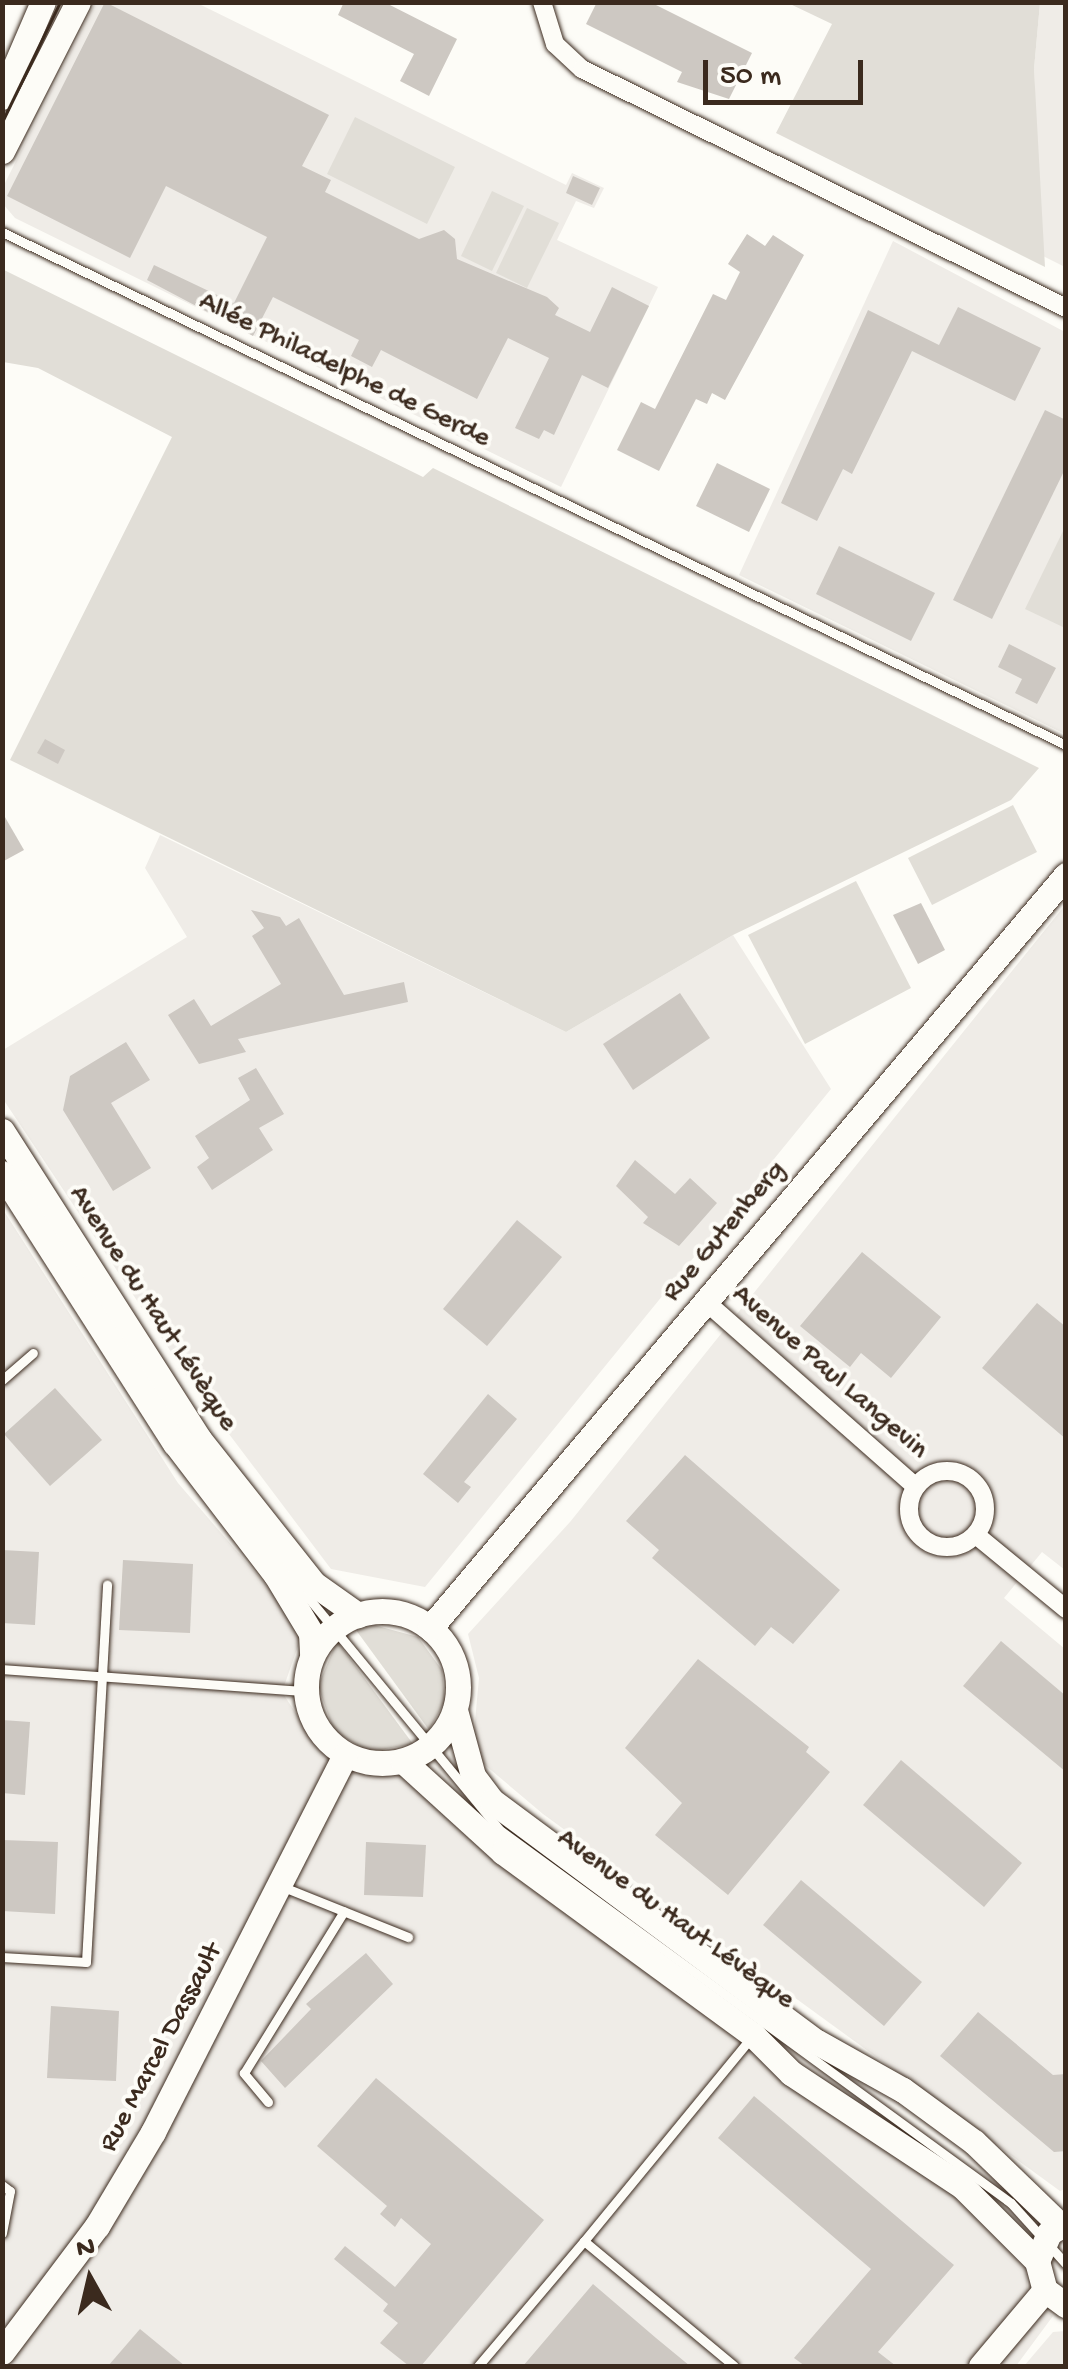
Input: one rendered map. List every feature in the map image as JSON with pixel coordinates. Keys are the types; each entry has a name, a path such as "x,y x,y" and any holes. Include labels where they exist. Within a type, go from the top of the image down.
{"main road":[{"path":"2,97 44,2"},
{"path":"2,151 78,2"},
{"name":"Rue Gutenberg","path":"430,1628 1066,874"},
{"name":"Avenue du Haut Lévèque","path":"2,1131 199,1439 344,1622"},
{"name":"Avenue du Haut Lévèque","path":"2,1172 175,1443 276,1574 312,1633 312,1655"},
{"path":"430,1628 408,1615 344,1622 312,1655 305,1691 310,1716 345,1755 373,1764 403,1761 429,1749 455,1710"},
{"name":"Avenue du Haut Lévèque","path":"430,1628 455,1665 455,1710 473,1776 492,1801 818,2042 903,2090 960,2132 1051,2238"},
{"name":"Rue Marcel Dassault","path":"2,2352 107,2210 204,2043 345,1755"},
{"name":"Avenue du Haut Lévèque","path":"403,1761 502,1852 754,2035 790,2073 963,2187 1051,2238"},
{"path":"981,2366 1055,2297 1051,2238"}],"street":[{"path":"542,2 556,44 582,69 1066,308"},
{"name":"Avenue Paul Langevin","path":"705,1301 916,1487"},
{"name":"Avenue Paul Langevin","path":"948,1470 972,1479 986,1512 976,1535 942,1547 920,1536 909,1512 916,1487 948,1470"},
{"path":"976,1535 1066,1609"}],"lane":[{"name":"Allée Philadelphe de Gerde","path":"2,232 1066,744"},
{"name":"Avenue du Haut Lévèque","path":"2,1152 34,1181"},
{"name":"Avenue du Haut Lévèque","path":"45,1241 82,1278 176,1428 344,1622 429,1749 501,1831 1024,2204"},
{"path":"2,1380 33,1352"},
{"path":"2,1957 86,1962 107,1585"},
{"path":"2,1669 102,1672 305,1691"},
{"path":"282,1886 408,1937"},
{"path":"268,2102 244,2073 344,1911"},
{"path":"478,2366 754,2035"},
{"path":"2,2185 10,2191 2,2233"},
{"path":"1051,2238 1066,2264"},
{"path":"584,2240 734,2366"}],"shaded area":[{"path":"95,3 197,3 566,185 572,173 604,188 594,208 576,201 557,240 658,287 561,487 15,218 3,204 5,183"},
{"path":"788,3 1040,3 1034,69 1045,267 776,133 832,24"},
{"path":"1040,3 1065,3 1065,267 1043,256 1040,245 1034,69"},
{"path":"355,117 455,167 427,224 327,174"},
{"path":"492,191 524,206 492,271 461,256"},
{"path":"527,208 559,223 527,288 496,273"},
{"path":"893,241 1065,332 1065,734 739,575"},
{"path":"2,269 423,477 433,468 1039,768 1011,800 733,935 566,1032 10,760 172,437 38,368 3,362"},
{"path":"1065,527 1065,628 1025,609"},
{"path":"1013,805 1037,852 932,905 908,858"},
{"path":"160,835 566,1032 733,935 831,1089 425,1587 331,1569 201,1397 3,1099 3,1050 187,937 145,868"},
{"path":"856,881 911,988 805,1044 748,935"},
{"path":"1065,905 1065,1570 1042,1552 1004,1598 1065,1649 1065,2189 1060,2191 543,1814 472,1754 479,1678 468,1634 570,1522"},
{"path":"2,1208 178,1483 304,1629 282,1692 308,1732 346,1772 429,1776 1025,2252 1028,2297 1053,2316 1016,2366 3,2366"},
{"path":"374,1625 418,1637 442,1670 445,1701 429,1730 356,1630"},
{"path":"337,1641 413,1744 369,1752 334,1731 318,1686"},
{"path":"1065,2331 1065,2366 1024,2366 1053,2332"}],"building":[{"path":"105,2 329,115 302,166 331,180 325,192 419,239 444,230 455,239 457,259 547,297 559,308 555,315 590,332 612,287 649,306 608,388 582,375 554,435 544,430 539,439 515,428 549,358 508,338 477,399 381,350 372,367 351,356 359,340 273,297 253,336 147,280 154,265 234,303 267,237 166,186 130,258 7,196"},
{"path":"344,2 384,2 457,39 429,96 400,81 414,54 338,15"},
{"path":"597,2 650,2 752,53 729,99 677,82 682,72 586,24"},
{"path":"573,176 600,188 592,205 566,193"},
{"path":"747,234 765,246 773,235 804,255 725,400 712,393 707,404 696,399 659,471 617,450 641,402 655,409 713,294 726,300 740,272 728,264"},
{"path":"958,307 1041,348 1015,401 912,351 852,474 843,469 817,521 781,503 868,310 939,345"},
{"path":"1045,410 1066,420 1066,467 992,619 953,600"},
{"path":"717,463 770,489 749,532 696,506"},
{"path":"839,546 935,593 911,641 816,594"},
{"path":"1009,644 1056,668 1037,704 1015,693 1022,679 998,667"},
{"path":"45,739 65,750 58,764 37,753"},
{"path":"2,812 24,850 2,862"},
{"path":"921,903 945,950 918,964 893,915"},
{"path":"251,910 280,917 286,926 299,918 344,995 404,982 408,1002 238,1039 246,1052 199,1064 168,1015 194,999 211,1026 281,984 252,936 264,928"},
{"path":"680,993 710,1038 633,1090 603,1044"},
{"path":"126,1042 150,1080 111,1103 151,1168 113,1191 63,1110 70,1076"},
{"path":"256,1068 284,1114 259,1128 273,1150 212,1190 197,1167 209,1158 195,1136 250,1100 238,1078"},
{"path":"635,1160 675,1194 690,1178 717,1203 679,1246 643,1223 648,1217 616,1186"},
{"path":"517,1220 562,1257 487,1346 443,1309"},
{"path":"862,1252 941,1317 891,1378 861,1353 850,1367 800,1326"},
{"path":"1037,1303 1066,1327 1066,1439 982,1368"},
{"path":"55,1388 102,1440 50,1486 4,1434"},
{"path":"488,1394 517,1419 464,1482 471,1487 458,1503 423,1474"},
{"path":"685,1455 840,1590 793,1644 771,1627 755,1646 652,1558 659,1550 626,1521"},
{"path":"2,1550 39,1552 35,1625 2,1623"},
{"path":"123,1560 193,1564 190,1633 119,1630"},
{"path":"1001,1641 1066,1696 1066,1772 963,1686"},
{"path":"698,1659 809,1747 806,1752 830,1772 728,1895 655,1835 682,1803 625,1748"},
{"path":"2,1720 30,1722 25,1795 2,1793"},
{"path":"901,1760 1022,1863 984,1907 863,1805"},
{"path":"2,1840 58,1842 55,1914 2,1911"},
{"path":"366,1842 426,1845 423,1897 364,1895"},
{"path":"801,1880 922,1982 884,2026 763,1925"},
{"path":"366,1953 393,1984 285,2088 261,2061 311,2009 306,2004"},
{"path":"51,2006 119,2011 116,2081 47,2078"},
{"path":"978,2012 1053,2075 1066,2074 1066,2151 1054,2152 940,2056"},
{"path":"376,2078 544,2220 421,2366 409,2366 380,2343 398,2323 383,2311 388,2304 334,2259 345,2246 395,2287 431,2244 401,2218 395,2227 380,2214 387,2206 317,2146"},
{"path":"754,2096 954,2265 878,2352 896,2366 805,2366 794,2358 871,2269 718,2138"},
{"path":"593,2284 656,2338 690,2366 523,2366"},
{"path":"140,2329 185,2366 108,2366"}],"tram line":[{"path":"2,122 60,2"}]}
